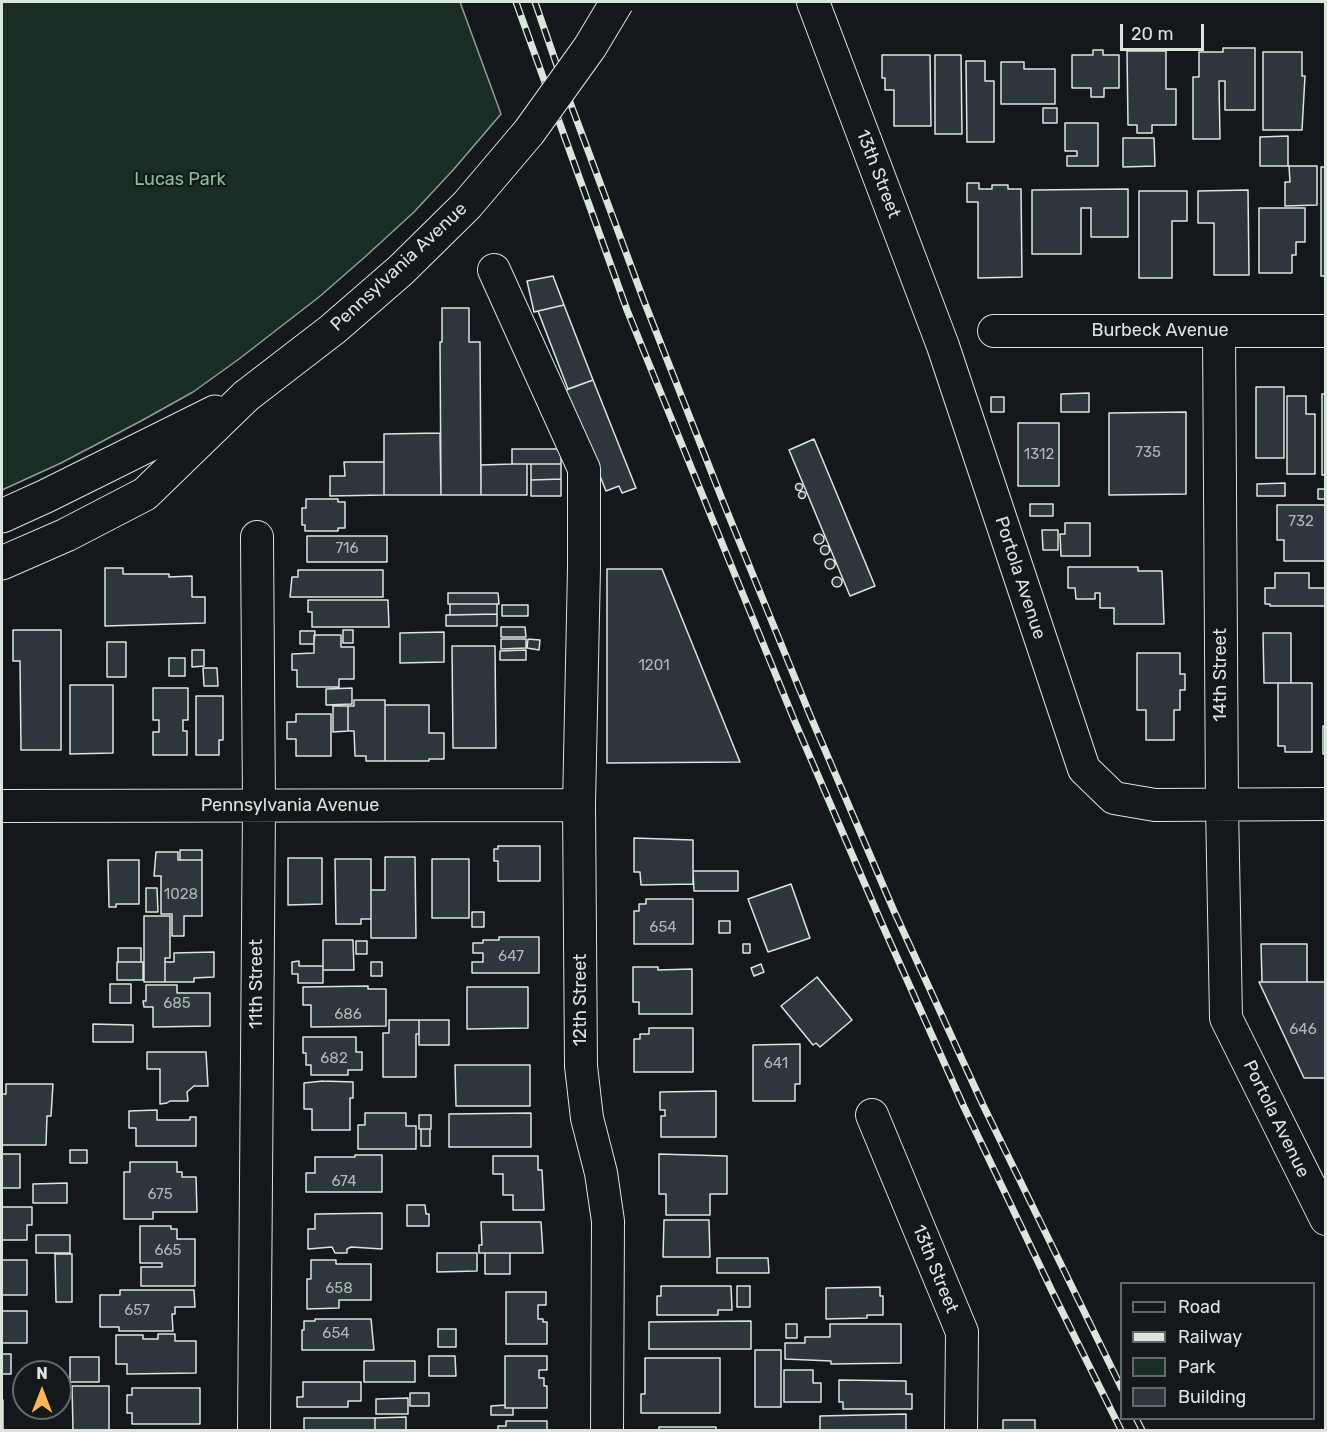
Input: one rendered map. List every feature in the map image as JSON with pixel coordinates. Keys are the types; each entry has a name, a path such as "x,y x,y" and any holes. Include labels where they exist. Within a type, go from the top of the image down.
{"main road":[{"name":"Pennsylvania Avenue","path":"2,563 66,535 144,494 246,396 342,322 401,270 467,205 529,132 590,47 618,2"},
{"name":"Pennsylvania Avenue","path":"2,516 126,458 246,396"}],"street":[{"name":"13th Street","path":"813,2 943,346"},
{"name":"12th Street","path":"494,270 584,469 579,805 581,1066 587,1118 601,1173 608,1221 607,1431"},
{"name":"Burbeck Avenue","path":"994,331 1326,332"},
{"name":"14th Street","path":"1219,331 1222,805 1227,1018"},
{"name":"Portola Avenue","path":"943,346 1084,769 1114,798 1155,805 1222,805"},
{"name":"11th Street","path":"254,1431 259,806 257,537"},
{"path":"1222,805 1326,804"},
{"name":"Pennsylvania Avenue","path":"2,806 579,805"},
{"name":"Portola Avenue","path":"1227,1018 1326,1219"},
{"name":"13th Street","path":"872,1114 962,1332 961,1431"}],"green space":[{"name":"Lucas Park","path":"2,2 460,2 501,114 414,212 319,297 239,359 193,392 141,421 61,463 2,490"}],"building":[{"path":"1223,48 1255,48 1255,110 1225,110 1225,81 1219,81 1220,139 1193,139 1193,77 1199,77 1199,52 1223,52"},
{"path":"1093,50 1103,50 1103,55 1119,55 1119,88 1104,88 1104,97 1091,97 1091,88 1072,88 1072,55 1093,55"},
{"path":"1127,51 1166,51 1166,89 1176,89 1176,125 1152,125 1152,133 1137,133 1137,125 1128,125"},
{"path":"1263,52 1302,52 1302,76 1305,76 1302,130 1263,130"},
{"path":"882,55 930,55 931,126 894,126 894,90 885,90 885,78 882,78"},
{"path":"935,55 961,55 962,134 935,134"},
{"path":"966,61 985,61 985,81 994,81 994,142 967,142"},
{"path":"1001,62 1024,62 1024,69 1055,69 1055,104 1001,104"},
{"path":"1043,108 1057,108 1057,123 1043,123"},
{"path":"1065,123 1098,123 1098,166 1067,166 1067,156 1077,156 1077,151 1065,151"},
{"path":"1288,136 1288,166 1260,166 1260,137"},
{"path":"1123,138 1154,138 1155,166 1123,167"},
{"path":"1289,166 1317,166 1317,205 1285,206 1285,182 1290,182"},
{"path":"1321,167 1326,167 1326,276 1321,276"},
{"path":"967,183 979,183 979,189 992,189 992,185 1008,185 1008,189 1021,189 1022,277 978,278 978,202 967,202"},
{"path":"1128,189 1128,237 1091,237 1091,208 1081,208 1081,254 1032,254 1032,190"},
{"path":"1248,190 1249,275 1214,275 1214,223 1198,223 1198,191"},
{"path":"1139,191 1187,191 1187,221 1172,221 1172,278 1139,278"},
{"path":"1259,208 1305,208 1305,242 1296,242 1296,255 1292,255 1292,273 1259,273"},
{"path":"553,276 564,305 534,312 527,281"},
{"path":"564,305 593,380 568,389 538,311"},
{"path":"442,308 469,308 469,342 480,342 481,495 441,495 440,342 442,342"},
{"path":"593,380 636,488 622,493 619,486 606,491 566,390"},
{"path":"1256,387 1284,387 1284,458 1256,458"},
{"path":"1089,393 1089,412 1061,412 1061,394"},
{"path":"1322,394 1326,394 1326,475 1322,475"},
{"path":"1287,396 1306,396 1306,414 1315,414 1315,474 1287,474"},
{"path":"991,397 1004,397 1004,412 991,412"},
{"path":"1186,412 1186,494 1109,495 1109,413"},
{"path":"1018,423 1059,423 1059,486 1018,486"},
{"path":"440,433 441,495 384,495 384,434"},
{"path":"814,439 875,586 850,596 789,450"},
{"path":"512,449 561,449 561,464 512,464"},
{"path":"344,462 384,462 384,495 330,496 330,476 345,476"},
{"path":"527,464 527,495 481,495 481,465"},
{"path":"531,464 561,464 561,479 531,480"},
{"path":"561,479 561,496 531,496 531,480"},
{"path":"1285,483 1285,496 1257,496 1257,484"},
{"path":"799,484 802,487 799,490 796,487"},
{"path":"1318,489 1326,489 1326,499 1318,499"},
{"path":"802,492 805,495 802,498 799,495"},
{"path":"306,499 338,499 338,502 345,502 345,528 338,528 338,531 305,531 305,525 302,525 302,508 306,508"},
{"path":"1030,504 1053,504 1053,516 1030,516"},
{"path":"1277,505 1326,505 1326,561 1284,561 1284,540 1277,540"},
{"path":"1065,523 1090,523 1090,556 1061,556 1060,534 1065,534"},
{"path":"1042,530 1058,530 1058,550 1043,550"},
{"path":"819,534 824,539 819,544 814,539"},
{"path":"307,536 387,536 387,562 307,562"},
{"path":"825,546 829,550 825,554 821,550"},
{"path":"830,559 835,564 830,569 825,564"},
{"path":"1068,567 1138,567 1138,571 1162,571 1164,624 1114,624 1114,608 1100,608 1100,593 1095,593 1095,599 1076,599 1075,588 1068,588"},
{"path":"105,568 123,568 123,574 192,576 192,597 205,597 205,623 105,626"},
{"path":"607,569 662,569 740,762 607,763"},
{"path":"298,570 383,570 383,597 290,597 292,577 298,577"},
{"path":"1275,573 1309,573 1309,588 1326,588 1326,606 1270,606 1270,604 1265,604 1265,588 1275,588"},
{"path":"837,577 841,578 841,586 837,587 833,586 832,582 833,578"},
{"path":"448,593 498,593 499,604 448,604"},
{"path":"308,600 388,600 389,627 312,627 312,612 308,612"},
{"path":"450,604 497,604 497,614 450,615"},
{"path":"502,605 528,605 528,616 502,616"},
{"path":"497,614 497,626 446,626 446,615"},
{"path":"501,627 525,627 526,637 501,637"},
{"path":"13,630 61,630 61,750 21,750 20,661 13,661"},
{"path":"343,630 353,630 353,643 343,643"},
{"path":"300,631 315,631 314,644 300,644"},
{"path":"444,632 444,662 400,663 400,633"},
{"path":"1263,633 1291,633 1291,683 1264,683"},
{"path":"314,635 341,635 341,647 354,647 354,679 339,679 339,687 297,687 297,670 292,670 292,654 314,653"},
{"path":"501,639 526,639 526,648 501,649"},
{"path":"528,639 540,640 539,650 527,648"},
{"path":"107,642 126,642 126,677 107,677"},
{"path":"452,646 495,646 496,748 453,748"},
{"path":"192,650 204,650 204,666 192,667"},
{"path":"526,650 526,660 500,660 500,651"},
{"path":"1137,653 1180,653 1180,674 1185,674 1185,690 1180,690 1180,710 1174,710 1174,740 1146,740 1146,710 1137,710"},
{"path":"169,658 185,658 185,676 169,676"},
{"path":"203,668 217,668 218,686 204,686"},
{"path":"1278,683 1312,683 1312,752 1285,752 1285,746 1278,746"},
{"path":"70,685 113,685 113,753 70,754"},
{"path":"153,688 188,688 188,720 183,720 183,731 187,731 187,755 153,755 153,732 159,732 159,720 153,720"},
{"path":"352,688 352,704 326,705 326,689"},
{"path":"1325,692 1326,754 1323,754 1323,726 1325,726"},
{"path":"196,696 223,696 223,740 219,740 219,755 196,755"},
{"path":"354,700 385,700 385,761 366,761 366,756 355,756 354,731 348,731 348,706 354,706"},
{"path":"385,705 429,705 429,733 444,733 444,759 385,761"},
{"path":"333,706 348,706 348,731 333,732"},
{"path":"296,714 331,714 331,756 296,756 296,739 287,739 287,722 296,722"},
{"path":"634,838 693,840 693,884 641,885 640,872 634,872"},
{"path":"498,846 540,846 540,881 498,881 498,861 494,861 494,849 498,849"},
{"path":"180,850 202,850 202,860 180,860"},
{"path":"156,852 178,852 178,860 202,860 202,916 184,916 184,936 172,936 172,914 161,914 161,876 154,876"},
{"path":"385,857 415,857 416,938 371,938 371,890 385,890"},
{"path":"288,858 322,858 322,904 288,905"},
{"path":"335,859 371,859 371,919 361,919 361,924 336,924"},
{"path":"432,859 469,859 469,918 432,918"},
{"path":"108,860 139,860 139,904 116,904 116,907 109,907"},
{"path":"693,871 738,871 738,891 694,891"},
{"path":"791,884 810,938 768,952 748,899"},
{"path":"146,888 157,888 158,912 146,912"},
{"path":"646,899 693,899 693,944 634,944 634,911 639,911 639,904 646,904"},
{"path":"472,912 484,912 484,927 472,927"},
{"path":"144,916 170,916 170,958 165,958 165,982 144,982"},
{"path":"719,921 730,921 730,933 719,933"},
{"path":"499,937 539,937 539,973 472,973 472,962 483,962 483,953 473,953 473,943 483,943 483,940 499,940"},
{"path":"323,940 353,940 354,970 323,970"},
{"path":"356,941 367,941 367,954 356,954"},
{"path":"743,944 750,944 750,953 743,953"},
{"path":"1261,944 1307,944 1307,982 1262,982"},
{"path":"118,948 141,948 141,962 118,962"},
{"path":"214,952 214,977 194,978 194,982 165,982 165,962 174,962 174,953"},
{"path":"299,961 299,966 323,966 323,983 298,983 298,974 292,974 292,962"},
{"path":"117,962 143,962 143,980 117,980"},
{"path":"371,962 382,962 382,976 371,976"},
{"path":"761,964 764,972 754,976 751,968"},
{"path":"633,967 658,967 658,970 692,969 692,1014 639,1014 639,1002 633,1002"},
{"path":"817,977 852,1020 820,1047 816,1043 813,1045 781,1006"},
{"path":"1259,982 1326,982 1326,1078 1304,1078"},
{"path":"110,984 131,984 131,1003 110,1003"},
{"path":"146,985 177,985 177,993 210,993 210,1026 153,1027 153,1007 144,1007 143,1001 146,1001"},
{"path":"368,986 368,989 386,989 386,1026 311,1027 311,1005 303,1005 303,987"},
{"path":"467,987 528,987 528,1028 467,1029"},
{"path":"389,1020 419,1020 419,1034 416,1034 416,1077 383,1077 383,1033 389,1033"},
{"path":"419,1020 449,1020 449,1045 419,1045"},
{"path":"93,1024 133,1025 133,1042 93,1042"},
{"path":"649,1028 693,1028 693,1072 634,1072 634,1039 640,1039 640,1034 649,1034"},
{"path":"303,1037 356,1037 356,1052 362,1052 362,1070 348,1070 348,1075 311,1075 311,1065 306,1065 306,1053 303,1053"},
{"path":"800,1044 800,1084 795,1084 795,1101 753,1101 753,1045"},
{"path":"147,1052 206,1052 208,1086 194,1086 187,1092 188,1101 170,1101 160,1104 160,1069 147,1069"},
{"path":"455,1065 530,1065 530,1106 456,1106"},
{"path":"353,1082 353,1098 350,1098 350,1130 312,1130 312,1109 304,1109 304,1083"},
{"path":"6,1084 53,1084 51,1116 47,1116 46,1145 2,1145 2,1094 6,1094"},
{"path":"716,1091 716,1137 661,1137 661,1116 665,1116 665,1110 660,1110 660,1092"},
{"path":"157,1110 157,1120 190,1120 190,1117 196,1117 196,1146 136,1146 136,1128 129,1128 129,1111"},
{"path":"365,1113 406,1113 406,1126 416,1126 416,1149 358,1149 358,1125 365,1125"},
{"path":"531,1113 531,1147 449,1147 449,1114"},
{"path":"419,1115 431,1115 431,1129 419,1129"},
{"path":"421,1129 430,1129 430,1146 421,1146"},
{"path":"70,1150 87,1150 87,1163 70,1163"},
{"path":"2,1154 20,1154 20,1188 2,1188"},
{"path":"659,1154 727,1156 727,1194 710,1194 710,1215 666,1215 666,1194 659,1194"},
{"path":"355,1155 382,1155 382,1192 306,1192 306,1173 315,1173 315,1157 355,1157"},
{"path":"493,1156 538,1156 538,1170 542,1170 544,1210 513,1210 513,1195 503,1195 503,1174 493,1174"},
{"path":"130,1162 177,1162 177,1172 182,1172 182,1177 196,1177 197,1212 153,1212 153,1219 124,1219 124,1172 130,1172"},
{"path":"67,1183 67,1203 33,1203 33,1184"},
{"path":"407,1205 425,1205 426,1214 429,1214 429,1226 407,1226"},
{"path":"2,1207 32,1207 32,1225 27,1225 27,1240 2,1240"},
{"path":"382,1213 382,1249 351,1247 347,1249 347,1253 335,1253 332,1247 308,1249 308,1229 315,1229 315,1214"},
{"path":"664,1220 709,1220 710,1257 663,1257"},
{"path":"481,1222 541,1222 543,1253 479,1253 479,1245 482,1245"},
{"path":"140,1226 171,1226 171,1229 177,1229 177,1239 195,1239 195,1286 141,1286 141,1267 162,1267 162,1263 140,1263"},
{"path":"36,1235 70,1235 70,1253 36,1253"},
{"path":"437,1253 477,1253 477,1271 437,1272"},
{"path":"485,1253 510,1253 510,1274 485,1274"},
{"path":"55,1254 72,1254 72,1302 56,1302"},
{"path":"717,1258 768,1258 769,1273 717,1273"},
{"path":"2,1260 27,1260 27,1295 2,1295"},
{"path":"311,1260 336,1260 336,1264 371,1264 371,1300 339,1300 339,1308 307,1309 307,1279 311,1279"},
{"path":"661,1286 731,1286 732,1310 718,1310 718,1315 657,1315 657,1296 661,1296"},
{"path":"737,1286 750,1286 750,1307 737,1307"},
{"path":"880,1287 880,1296 883,1296 883,1315 867,1315 867,1318 826,1319 826,1288"},
{"path":"120,1290 194,1290 195,1307 175,1307 175,1314 172,1314 173,1331 119,1331 119,1327 100,1327 100,1295 120,1295"},
{"path":"506,1292 546,1292 546,1305 538,1305 538,1319 547,1322 547,1344 506,1344"},
{"path":"2,1311 27,1311 27,1343 2,1343"},
{"path":"315,1319 371,1319 374,1350 302,1350 304,1321 315,1321"},
{"path":"751,1321 751,1349 649,1349 649,1322"},
{"path":"786,1324 797,1324 797,1338 786,1338"},
{"path":"830,1324 901,1324 901,1363 831,1364 831,1361 785,1359 785,1343 805,1343 805,1337 830,1337"},
{"path":"438,1329 456,1329 456,1347 438,1347"},
{"path":"158,1334 175,1334 175,1341 196,1341 196,1373 127,1374 127,1364 116,1364 116,1335 143,1335 143,1339 158,1339"},
{"path":"755,1350 781,1350 781,1407 755,1407"},
{"path":"2,1354 11,1354 11,1374 2,1374"},
{"path":"429,1356 455,1356 456,1376 429,1376"},
{"path":"505,1356 547,1356 547,1370 539,1370 539,1378 544,1378 544,1386 547,1386 547,1408 505,1408"},
{"path":"70,1357 99,1357 99,1382 72,1382 72,1360"},
{"path":"645,1358 720,1358 720,1413 641,1413 641,1394 645,1394"},
{"path":"364,1361 415,1361 415,1382 364,1382"},
{"path":"784,1370 813,1370 813,1383 821,1383 821,1402 784,1402"},
{"path":"839,1380 906,1381 906,1394 912,1394 912,1409 843,1409 843,1402 839,1402"},
{"path":"303,1382 361,1382 361,1401 348,1401 348,1407 297,1407 297,1397 303,1397"},
{"path":"72,1386 109,1386 109,1430 73,1430"},
{"path":"132,1388 200,1388 200,1424 132,1424 132,1413 127,1413 127,1395 132,1395"},
{"path":"410,1393 429,1393 429,1406 410,1406"},
{"path":"408,1398 408,1414 376,1414 376,1399"},
{"path":"3,1400 3,1430 2,1430"},
{"path":"505,1405 505,1408 513,1408 513,1415 491,1415 491,1406"},
{"path":"906,1414 906,1430 820,1430 820,1416"},
{"path":"406,1417 406,1430 375,1430 375,1418"},
{"path":"304,1418 375,1418 375,1430 304,1430"},
{"path":"1003,1420 1035,1420 1035,1430 1003,1430"},
{"path":"506,1421 547,1421 547,1430 498,1430 498,1426 506,1426"},
{"path":"659,1427 716,1427 716,1430 659,1430"}],"railway":[{"path":"516,2 627,310 795,722 964,1107 1121,1430"},
{"path":"535,2 644,301 810,715 894,911 983,1105 1120,1385"},
{"path":"1137,1420 1142,1430"}]}
